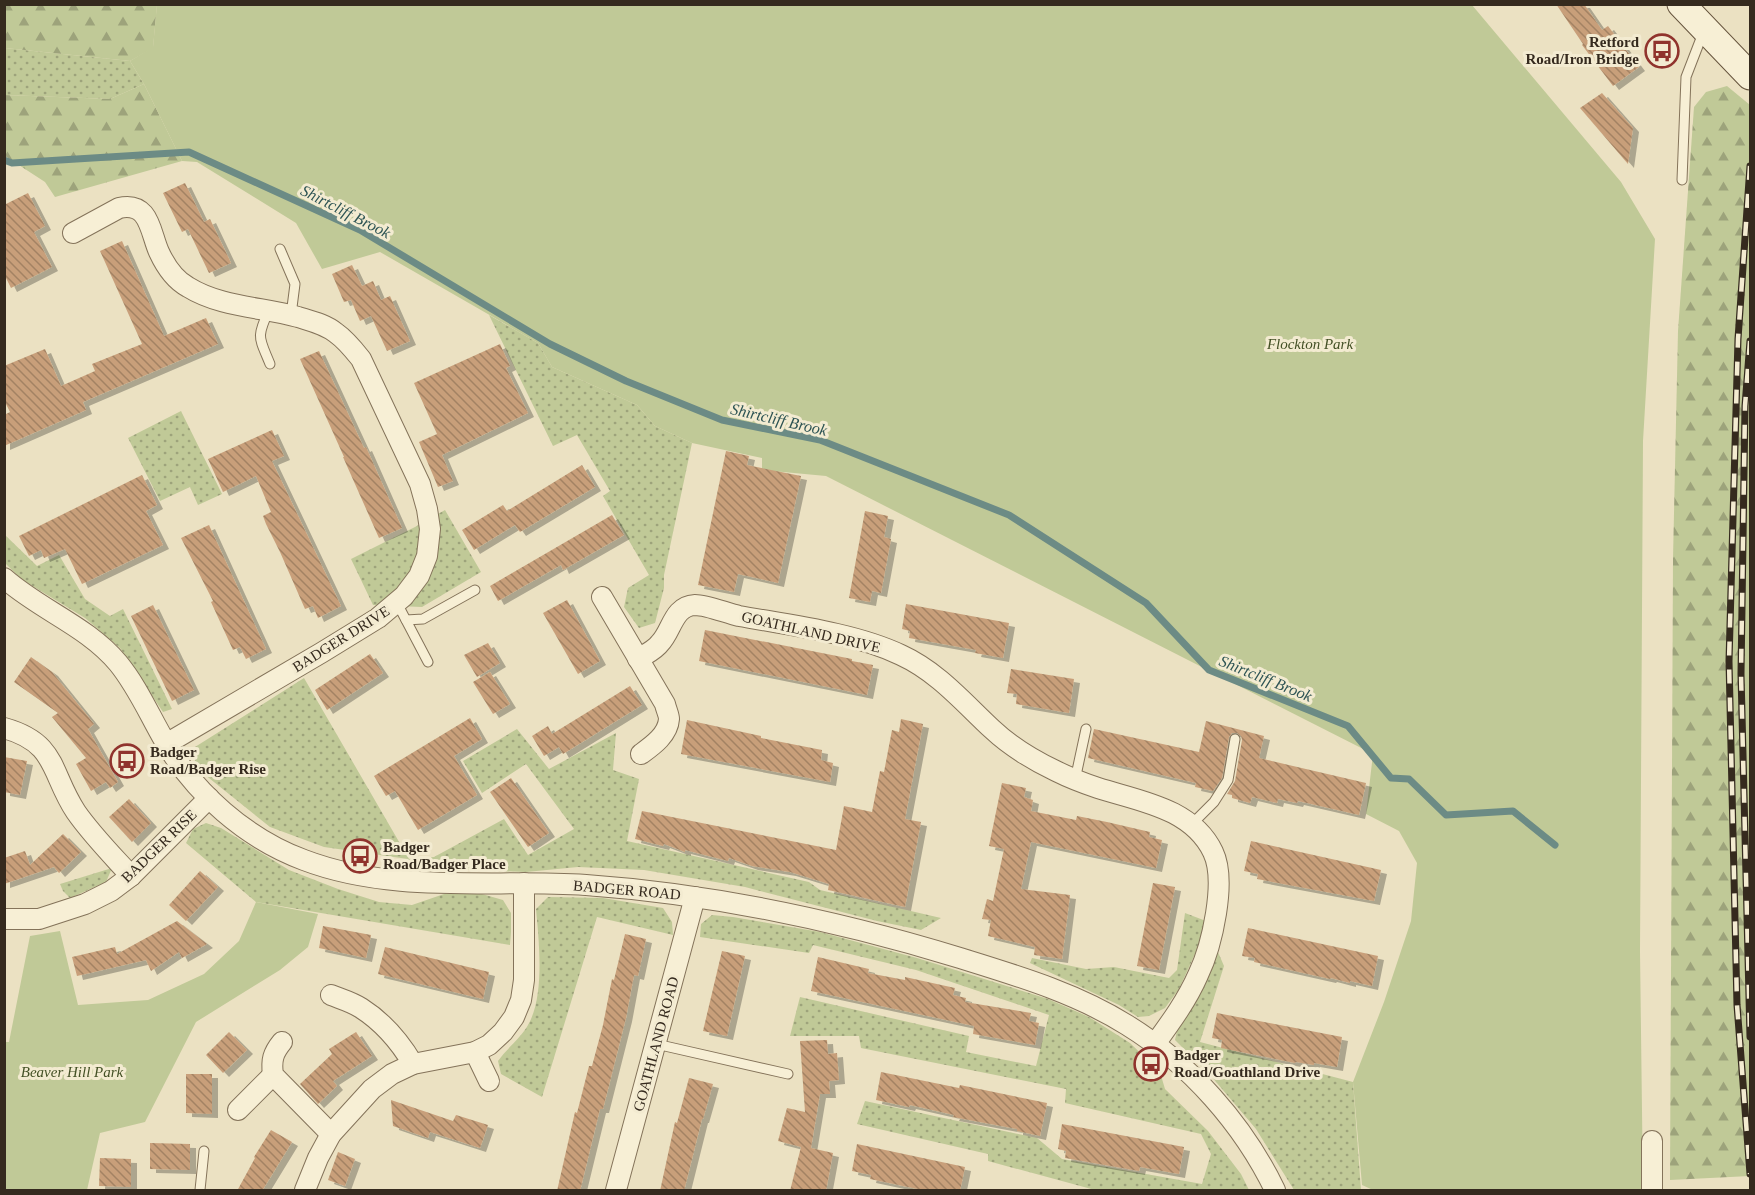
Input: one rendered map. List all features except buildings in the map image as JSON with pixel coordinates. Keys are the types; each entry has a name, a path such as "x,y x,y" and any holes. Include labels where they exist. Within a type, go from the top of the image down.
{"main road":[{"path":"1681,4 1750,76"}],"street":[{"name":"BADGER DRIVE","path":"73,233 119,208 127,206 136,208 145,215 159,252 171,272 185,286 206,297 291,315 334,331 350,344 361,359 420,484 427,509 430,529 427,556 419,576 404,596 401,611 378,618 166,744"},
{"name":"BADGER ROAD","path":"4,578 18,591 99,643 120,665 137,690 166,744 209,798 227,814 277,848 303,860 335,870 399,881 595,886 695,897 820,920 1010,973 1100,1009 1155,1044 1188,1072 1220,1106 1264,1168 1275,1191"},
{"path":"602,597 665,704 669,720 664,733 653,746 641,754"},
{"name":"GOATHLAND DRIVE","path":"638,659 658,646 675,616 685,607 695,605 798,626 878,646 902,655 926,669 948,685 994,731 1051,769 1075,780 1164,808 1191,825 1206,840 1214,854 1219,871 1218,897 1208,947 1199,973 1178,1012 1155,1044"},
{"path":"4,728 28,737 40,745 50,757 75,811 131,876"},
{"name":"BADGER RISE","path":"4,919 39,919 78,906 111,891 131,876 209,798"},
{"path":"305,1191 318,1158 331,1134 372,1089 392,1074 413,1064 475,1052 489,1045 514,1017 521,1000 524,980 524,883"},
{"name":"GOATHLAND ROAD","path":"616,1191 695,897"},
{"path":"331,995 360,1007 377,1020 401,1044 413,1064"},
{"path":"282,1042 274,1052 273,1075 331,1134"},
{"path":"475,1052 489,1081"},
{"path":"238,1110 273,1075"},
{"path":"1652,1141 1652,1191"}],"lane":[{"path":"1682,180 1686,77 1705,30"},
{"path":"280,249 295,284 291,315"},
{"path":"269,310 259,338 270,364"},
{"path":"401,611 423,619 475,590"},
{"path":"401,611 428,662"},
{"path":"1075,780 1086,729"},
{"path":"1191,825 1214,802 1228,780 1235,739"},
{"path":"656,1044 788,1074"},
{"path":"200,1191 204,1151"}],"green space":[{"name":"Flockton Park","path":"157,4 1472,5 1621,182 1655,239 1643,441 1640,952 1643,1190 1373,1190 1362,1185 1353,1082 1384,1002 1411,921 1417,863 1399,831 1366,814 1373,754 826,476 762,470 762,458 692,443 655,426 637,405 552,367 538,343 380,252 322,269 296,223 197,162 182,161 144,84 130,61 153,47"},
{"path":"4,5 157,5 153,48 130,61 5,48"},
{"path":"5,48 130,61 144,84 110,99 5,95"},
{"path":"144,84 182,161 55,197 45,182 5,156 4,95 110,99"},
{"path":"1727,86 1750,105 1750,1176 1670,1180 1673,559 1678,331 1694,107 1706,92"},
{"path":"489,315 538,343 552,367 637,405 655,426 692,443 655,623 639,628 624,607 628,588 649,575 603,496 610,491 577,435 553,446"},
{"path":"181,411 222,494 198,505 190,487 160,501 128,438"},
{"path":"445,510 481,572 422,607 373,605 351,559"},
{"path":"4,534 37,566 59,555 85,599 110,616 123,609 172,709 163,712 120,648 85,618 21,579 5,563"},
{"path":"304,678 409,859 434,857 504,819 528,855 574,829 526,764 482,793 463,761 517,729 549,769 616,733 613,770 639,779 627,841 809,882 820,890 941,918 921,930 745,887 644,870 578,867 526,872 417,868 408,859 324,847 270,827 199,770 193,756 195,747"},
{"path":"206,823 221,828 289,870 379,902 412,905 444,894 482,894 503,900 511,913 510,945 256,902 186,843 193,829"},
{"path":"112,868 106,882 70,898 60,884"},
{"path":"548,897 603,898 663,908 672,922 673,935 597,917 542,1097 501,1074 498,1061 525,1030 533,1013 537,999 540,968 536,909"},
{"name":"Beaver Hill Park","path":"256,902 318,914 308,947 280,970 196,1022 145,1122 100,1133 87,1190 5,1190 5,1042 9,1042 30,936 60,931 78,1005 148,1000 204,974 239,941"},
{"path":"1185,913 1206,921 1200,943 1179,989 1165,1008 1149,1016 1138,1017 1119,1005 1030,963 1032,958 1086,969 1114,967 1169,978 1177,970"},
{"path":"712,915 820,932 917,958 1048,999 1089,1017 1130,1043 1160,1072 1165,1089 1208,1131 1241,1174 1249,1190 1095,1190 988,1161 988,1154 857,1124 865,1101 1037,1138 1062,1159 1202,1184 1211,1154 1201,1134 1065,1103 1066,1089 861,1048 859,1036 790,1036 800,997 969,1036 966,1052 1036,1066 1049,1015 916,970 813,945 809,953 700,937 701,924"},
{"path":"1218,952 1224,966 1200,1042 1353,1082 1361,1190 1294,1190 1256,1129 1211,1076 1175,1040 1177,1031 1199,996"}],"waterway":[{"name":"Shirtcliff Brook","path":"4,160 12,163 189,152 360,230 550,344 626,381 722,420 820,440 1009,515 1146,603 1209,670 1348,726 1391,778 1409,779 1446,815 1513,811 1555,845"}],"railway":[{"path":"1750,166 1738,339 1729,661 1737,1005 1750,1174"},
{"path":"1750,341 1745,406 1741,674 1750,1037"}],"place":[{"name":"Retford Road/Iron Bridge","path":"1662,51"},
{"name":"Badger Road/Badger Rise","path":"127,761"},
{"name":"Badger Road/Badger Place","path":"360,856"},
{"name":"Badger Road/Goathland Drive","path":"1151,1064"}]}
